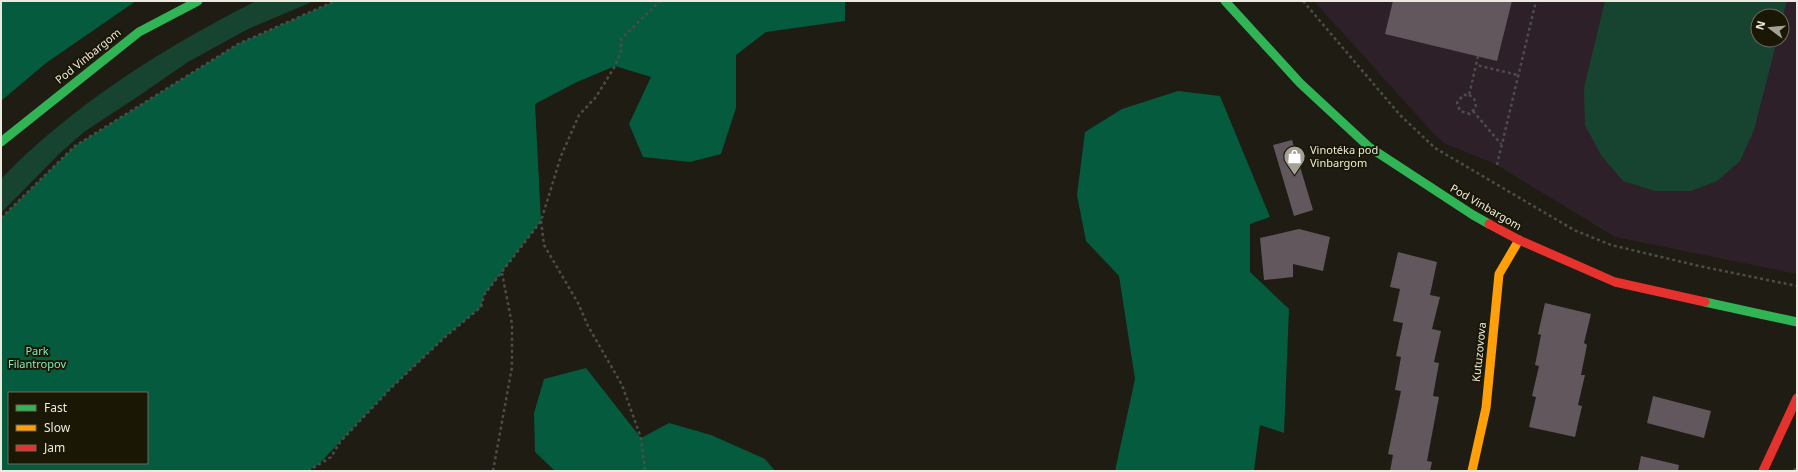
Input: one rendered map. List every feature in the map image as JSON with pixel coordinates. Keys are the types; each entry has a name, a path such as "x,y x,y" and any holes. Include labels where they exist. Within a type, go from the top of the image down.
{"street":[{"name":"Pod Vinbargom","path":"1,142 139,32 198,1"},
{"name":"Pod Vinbargom","path":"1225,1 1300,83 1369,147 1473,215 1519,240 1615,282 1797,322"},
{"name":"Kutuzovova","path":"1472,471 1486,408 1499,274 1519,240"},
{"path":"1763,471 1797,398"}],"path":[{"path":"1,218 74,146 238,44 336,1"},
{"path":"308,471 331,457 340,442 391,388 481,307 484,294 541,220 561,156 579,116 596,97 616,66 621,52 621,39 660,1"},
{"path":"1303,1 1400,115 1435,148 1574,230 1611,245 1699,266 1797,286"},
{"path":"1497,165 1536,1"},
{"path":"1469,95 1478,56"},
{"path":"1476,65 1518,75"},
{"path":"1464,95 1469,95 1474,98 1476,107 1470,114 1460,111 1457,103 1464,95"},
{"path":"1473,111 1502,144"},
{"path":"541,220 544,245 578,302 588,326 622,385 641,438 645,471"},
{"path":"492,471 512,367 512,324 502,272"},
{"path":"1794,471 1797,465"}],"shaded area":[{"path":"1314,1 1797,1 1797,274 1615,237 1497,165 1444,143 1434,134"}],"green space":[{"path":"1,1 136,1 46,63 1,101"},
{"path":"256,1 314,1 248,29 188,62 84,132 58,155 1,213 1,179 58,126 89,102 154,58"},
{"name":"Park Filantropov","path":"335,1 845,1 845,21 766,32 736,55 736,108 721,154 690,162 643,157 629,124 651,77 615,66 577,82 535,104 541,221 484,295 481,307 445,337 391,388 319,464 308,471 1,471 1,218 75,146 238,44"},
{"path":"1605,1 1787,1 1785,8 1750,8 1750,48 1775,48 1754,130 1740,161 1717,181 1691,191 1655,191 1623,181 1601,155 1585,125 1584,88"},
{"path":"1178,91 1220,96 1270,217 1250,224 1250,272 1289,309 1284,433 1260,425 1254,471 1115,471 1135,379 1119,276 1086,241 1077,195 1085,132 1122,109"},
{"path":"586,368 641,438 669,423 711,435 765,459 775,471 555,471 535,452 534,413 544,379"}],"building":[{"path":"1393,1 1512,1 1497,61 1385,34"},
{"path":"1292,140 1313,210 1294,216 1273,145"},
{"path":"1299,229 1330,237 1323,271 1293,264 1293,277 1264,280 1260,238"},
{"path":"1398,252 1437,262 1430,295 1440,297 1432,329 1441,331 1434,362 1439,363 1433,396 1439,397 1427,461 1432,462 1430,471 1390,471 1393,455 1388,454 1401,391 1395,390 1401,357 1396,356 1403,323 1393,321 1400,289 1390,287"},
{"path":"1545,303 1591,314 1584,343 1587,345 1581,375 1585,375 1578,405 1582,406 1575,437 1529,427 1536,397 1532,396 1539,366 1535,365 1541,335 1538,334"},
{"path":"1653,396 1711,411 1704,438 1647,423"},
{"path":"1641,456 1679,465 1678,471 1638,471"}],"traffic: fast":[{"path":"1,142 139,32 198,1"},
{"path":"1225,1 1300,83 1369,147 1489,224"},
{"path":"1705,302 1797,322"}],"traffic: slow":[{"path":"1472,471 1486,408 1499,274 1519,240"}],"traffic: jam":[{"path":"1489,224 1519,240 1615,282 1705,302"},
{"path":"1763,471 1797,398"}],"place":[{"name":"Vinotéka pod Vinbargom","path":"1294,176"}]}
